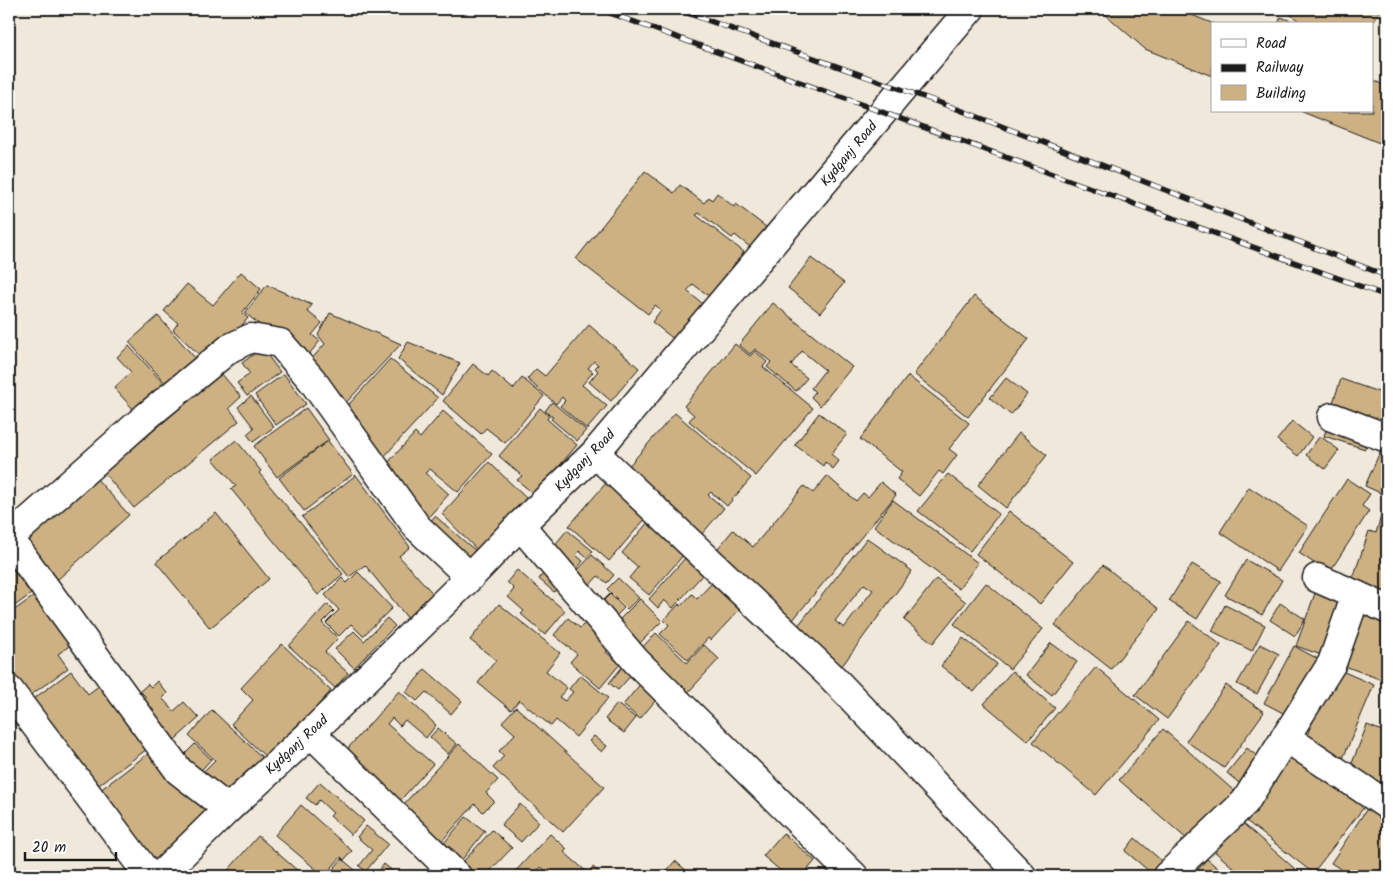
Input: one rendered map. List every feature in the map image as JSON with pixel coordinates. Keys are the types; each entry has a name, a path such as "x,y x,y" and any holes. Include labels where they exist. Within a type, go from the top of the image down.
{"street":[{"name":"Kydganj Road","path":"160,876 228,809 310,733 595,453 970,9"},
{"path":"228,809 179,771 9,538 207,366 230,348 251,338 280,343 312,380 417,527 470,577"},
{"path":"1332,417 1387,438"},
{"path":"595,453 830,675 1022,876"},
{"path":"520,525 636,661 854,876"},
{"path":"1317,578 1387,609"},
{"path":"1167,876 1245,802 1332,663 1356,595"},
{"path":"9,690 149,876"},
{"path":"310,733 457,876"},
{"path":"1285,737 1387,805"}],"building":[{"path":"1110,9 1177,9 1211,23 1211,76 1145,49 1105,14"},
{"path":"1283,9 1382,9 1372,22 1300,22"},
{"path":"1281,17 1294,22 1279,22"},
{"path":"1374,81 1387,86 1387,146 1302,112 1374,112"},
{"path":"645,171 674,193 680,185 704,203 709,197 712,200 717,193 734,207 736,204 766,227 750,247 735,235 732,238 699,213 696,215 744,252 709,296 693,284 687,291 703,304 675,340 652,322 661,310 655,305 648,314 576,259"},
{"path":"811,258 844,283 820,313 788,288"},
{"path":"241,272 261,289 242,313 248,318 232,337 227,333 205,360 173,330 178,323 164,311 187,284 213,305"},
{"path":"267,285 312,305 307,311 322,323 312,335 320,341 304,360 245,313"},
{"path":"974,296 1029,339 968,417 914,374"},
{"path":"773,303 852,367 820,406 811,397 815,392 811,388 825,370 802,351 791,365 807,378 796,391 767,367 771,362 755,349 750,354 739,345"},
{"path":"330,313 401,344 341,408 308,363 325,344 318,335"},
{"path":"158,316 196,359 167,385 129,342"},
{"path":"589,325 639,368 611,401 589,382 598,371 595,368 598,365 594,361 588,368 593,372 582,385 607,406 587,429 560,406 565,401 562,397 556,404 527,379 536,369 545,376"},
{"path":"408,342 460,363 442,395 398,359"},
{"path":"735,344 750,356 755,351 767,362 763,367 813,408 756,476 689,421 694,415 684,406"},
{"path":"129,346 164,384 135,411 114,388 131,372 117,357"},
{"path":"262,348 280,372 247,396 237,383 250,374 242,363"},
{"path":"390,359 438,398 380,461 341,413"},
{"path":"473,364 488,376 492,371 513,389 522,378 544,396 505,443 486,428 481,434 443,401"},
{"path":"221,373 241,397 229,408 239,421 134,508 104,473"},
{"path":"284,374 306,404 276,425 255,395"},
{"path":"908,376 969,423 949,449 957,455 943,474 939,471 919,496 897,479 902,472 860,439"},
{"path":"1006,378 1027,394 1011,415 990,398"},
{"path":"1341,379 1387,395 1387,407 1380,428 1330,411"},
{"path":"251,396 274,427 253,442 247,434 254,428 238,407"},
{"path":"552,402 586,430 577,441 551,419 553,417 545,411"},
{"path":"306,408 329,440 277,477 254,446"},
{"path":"540,408 549,416 547,419 577,445 535,495 517,480 522,476 499,456"},
{"path":"443,411 492,454 458,492 430,469 425,473 449,494 424,522 385,466 415,433 420,438"},
{"path":"675,413 751,478 727,506 711,492 708,495 724,508 696,541 620,476"},
{"path":"819,413 847,434 831,454 839,461 833,469 825,462 823,466 795,445"},
{"path":"1331,414 1372,426 1365,449 1324,436"},
{"path":"1292,421 1312,437 1298,456 1277,440"},
{"path":"1019,433 1047,455 1006,508 978,485"},
{"path":"1320,436 1339,450 1325,469 1306,455"},
{"path":"1387,436 1387,496 1365,486"},
{"path":"236,440 261,471 259,473 343,574 318,595 231,489 236,486 213,459"},
{"path":"328,441 353,474 304,511 279,478"},
{"path":"489,462 530,502 481,554 442,514"},
{"path":"948,474 999,514 970,551 918,511"},
{"path":"356,475 410,547 399,556 436,597 409,620 365,565 349,577 302,517"},
{"path":"827,476 856,501 863,493 868,497 881,482 896,495 787,627 709,559 733,530 753,547 804,486 813,493"},
{"path":"96,478 129,515 56,581 23,544"},
{"path":"1347,479 1370,494 1362,506 1369,511 1329,573 1299,553"},
{"path":"606,483 646,518 609,561 569,526"},
{"path":"1249,487 1308,526 1278,571 1220,532"},
{"path":"893,500 978,563 959,589 874,526"},
{"path":"1385,503 1387,504 1387,599 1350,587 1369,531 1376,533"},
{"path":"1009,511 1073,562 1040,604 976,554"},
{"path":"216,513 269,579 210,628 156,562"},
{"path":"435,516 477,552 464,566 423,530"},
{"path":"649,521 685,553 649,595 629,578 638,567 622,553"},
{"path":"567,530 593,551 587,558 579,551 576,555 583,561 574,572 549,552"},
{"path":"867,538 912,571 836,674 790,636","holes":["864,584 873,590 844,628 835,621"]},
{"path":"592,555 614,575 607,583 598,576 585,590 571,577"},
{"path":"686,557 704,573 673,608 664,600 658,608 649,599"},
{"path":"1246,560 1282,580 1262,615 1225,595"},
{"path":"9,564 31,594 9,610"},
{"path":"1192,564 1221,581 1197,619 1169,601"},
{"path":"1103,565 1159,609 1111,669 1055,625"},
{"path":"517,570 565,611 545,635 521,614 524,611 508,597 514,589 507,582"},
{"path":"545,571 561,584 554,592 539,579"},
{"path":"358,572 392,608 363,636 351,624 339,636 326,623 339,610 325,595 342,578 347,583"},
{"path":"618,578 639,598 627,609 607,589"},
{"path":"936,579 966,602 933,643 904,620"},
{"path":"712,583 740,609 711,640 708,638 688,660 660,634 669,625 664,620 679,604 681,606 692,594 697,599"},
{"path":"986,583 1043,629 1010,669 954,624"},
{"path":"1318,585 1352,597 1330,658 1296,646"},
{"path":"610,594 624,608 611,621 597,596 603,601"},
{"path":"34,596 49,617 54,613 75,642 58,654 68,668 28,697 9,671 9,614"},
{"path":"640,599 662,621 635,648 613,626"},
{"path":"1280,603 1305,619 1295,636 1270,620"},
{"path":"327,604 334,611 322,623 338,638 325,652 348,673 335,688 289,646"},
{"path":"499,604 560,653 546,671 567,688 559,697 565,701 573,692 569,689 580,675 608,698 576,737 556,720 551,726 519,700 511,710 478,683 496,660 470,640"},
{"path":"1225,605 1265,625 1252,651 1212,631"},
{"path":"1359,605 1387,616 1387,682 1337,663"},
{"path":"387,618 395,626 354,668 335,649 354,631 364,641"},
{"path":"568,618 580,628 589,619 615,641 606,652 620,664 600,688 570,662 577,654 554,635"},
{"path":"1189,621 1221,645 1167,719 1135,695"},
{"path":"656,633 687,663 704,645 719,659 681,700 634,656"},
{"path":"963,638 997,664 974,692 941,666"},
{"path":"1051,643 1077,662 1052,695 1026,675"},
{"path":"282,644 331,691 268,759 231,724 253,700 241,688"},
{"path":"1260,644 1279,654 1257,694 1237,684"},
{"path":"1294,646 1318,659 1287,715 1264,703"},
{"path":"624,665 633,673 618,690 609,683"},
{"path":"1096,667 1159,720 1096,795 1033,742"},
{"path":"1335,668 1374,685 1341,763 1302,747"},
{"path":"425,669 462,701 451,714 426,692 417,701 406,692"},
{"path":"71,671 88,694 100,685 147,749 96,787 32,700"},
{"path":"1012,671 1055,708 1028,741 984,704"},
{"path":"157,681 167,693 162,698 174,711 184,702 199,718 168,746 141,702 146,697 140,691 148,684 151,687"},
{"path":"642,682 659,696 640,719 623,705"},
{"path":"1226,685 1264,712 1224,768 1186,741"},
{"path":"399,691 436,725 426,738 405,720 400,726 392,718 387,724 433,764 396,805 341,756"},
{"path":"617,704 636,718 624,733 605,719"},
{"path":"516,707 604,787 563,832 493,768 504,756 499,751 515,734 502,722"},
{"path":"212,710 266,761 226,796 202,773 215,760 189,736"},
{"path":"1387,714 1387,728 1382,726"},
{"path":"1367,725 1387,733 1387,771 1380,789 1347,776"},
{"path":"438,728 457,744 448,754 430,737"},
{"path":"1163,729 1240,796 1196,847 1119,780"},
{"path":"594,736 607,746 602,752 589,741"},
{"path":"195,744 211,759 198,774 181,758"},
{"path":"459,744 498,780 486,793 494,801 483,812 475,804 440,843 401,807"},
{"path":"1247,748 1264,762 1244,787 1227,773"},
{"path":"1290,749 1368,802 1313,873 1245,820"},
{"path":"149,753 213,817 159,865 99,791"},
{"path":"320,782 364,821 351,835 330,816 333,813 319,800 315,805 306,798"},
{"path":"1372,801 1387,811 1387,876 1351,876 1331,863"},
{"path":"520,804 539,822 521,842 501,825"},
{"path":"301,805 352,851 344,860 341,857 324,876 275,835"},
{"path":"466,817 485,831 461,861 452,854 455,851 444,843"},
{"path":"1239,820 1303,876 1243,876 1213,850"},
{"path":"366,826 388,844 366,871 359,866 372,850 357,837"},
{"path":"492,830 512,848 485,876 478,876 463,862"},
{"path":"783,833 815,861 802,876 777,876 781,871 763,856"},
{"path":"550,834 567,849 564,852 588,873 593,867 603,876 553,876 541,867 533,876 511,876"},
{"path":"258,836 298,871 294,876 223,876"},
{"path":"1135,838 1169,867 1155,876 1125,851"},
{"path":"342,859 360,874 358,876 327,876"},
{"path":"1207,859 1227,876 1192,876"},
{"path":"675,861 693,876 662,876"},
{"path":"384,864 399,876 374,876"},
{"path":"213,870 219,876 208,876"},
{"path":"314,870 321,876 308,876"},
{"path":"766,871 772,876 761,876"},
{"path":"1320,871 1327,876 1316,876"}],"railway":[{"path":"599,9 1387,296"},
{"path":"676,9 960,110 1387,276"}]}
